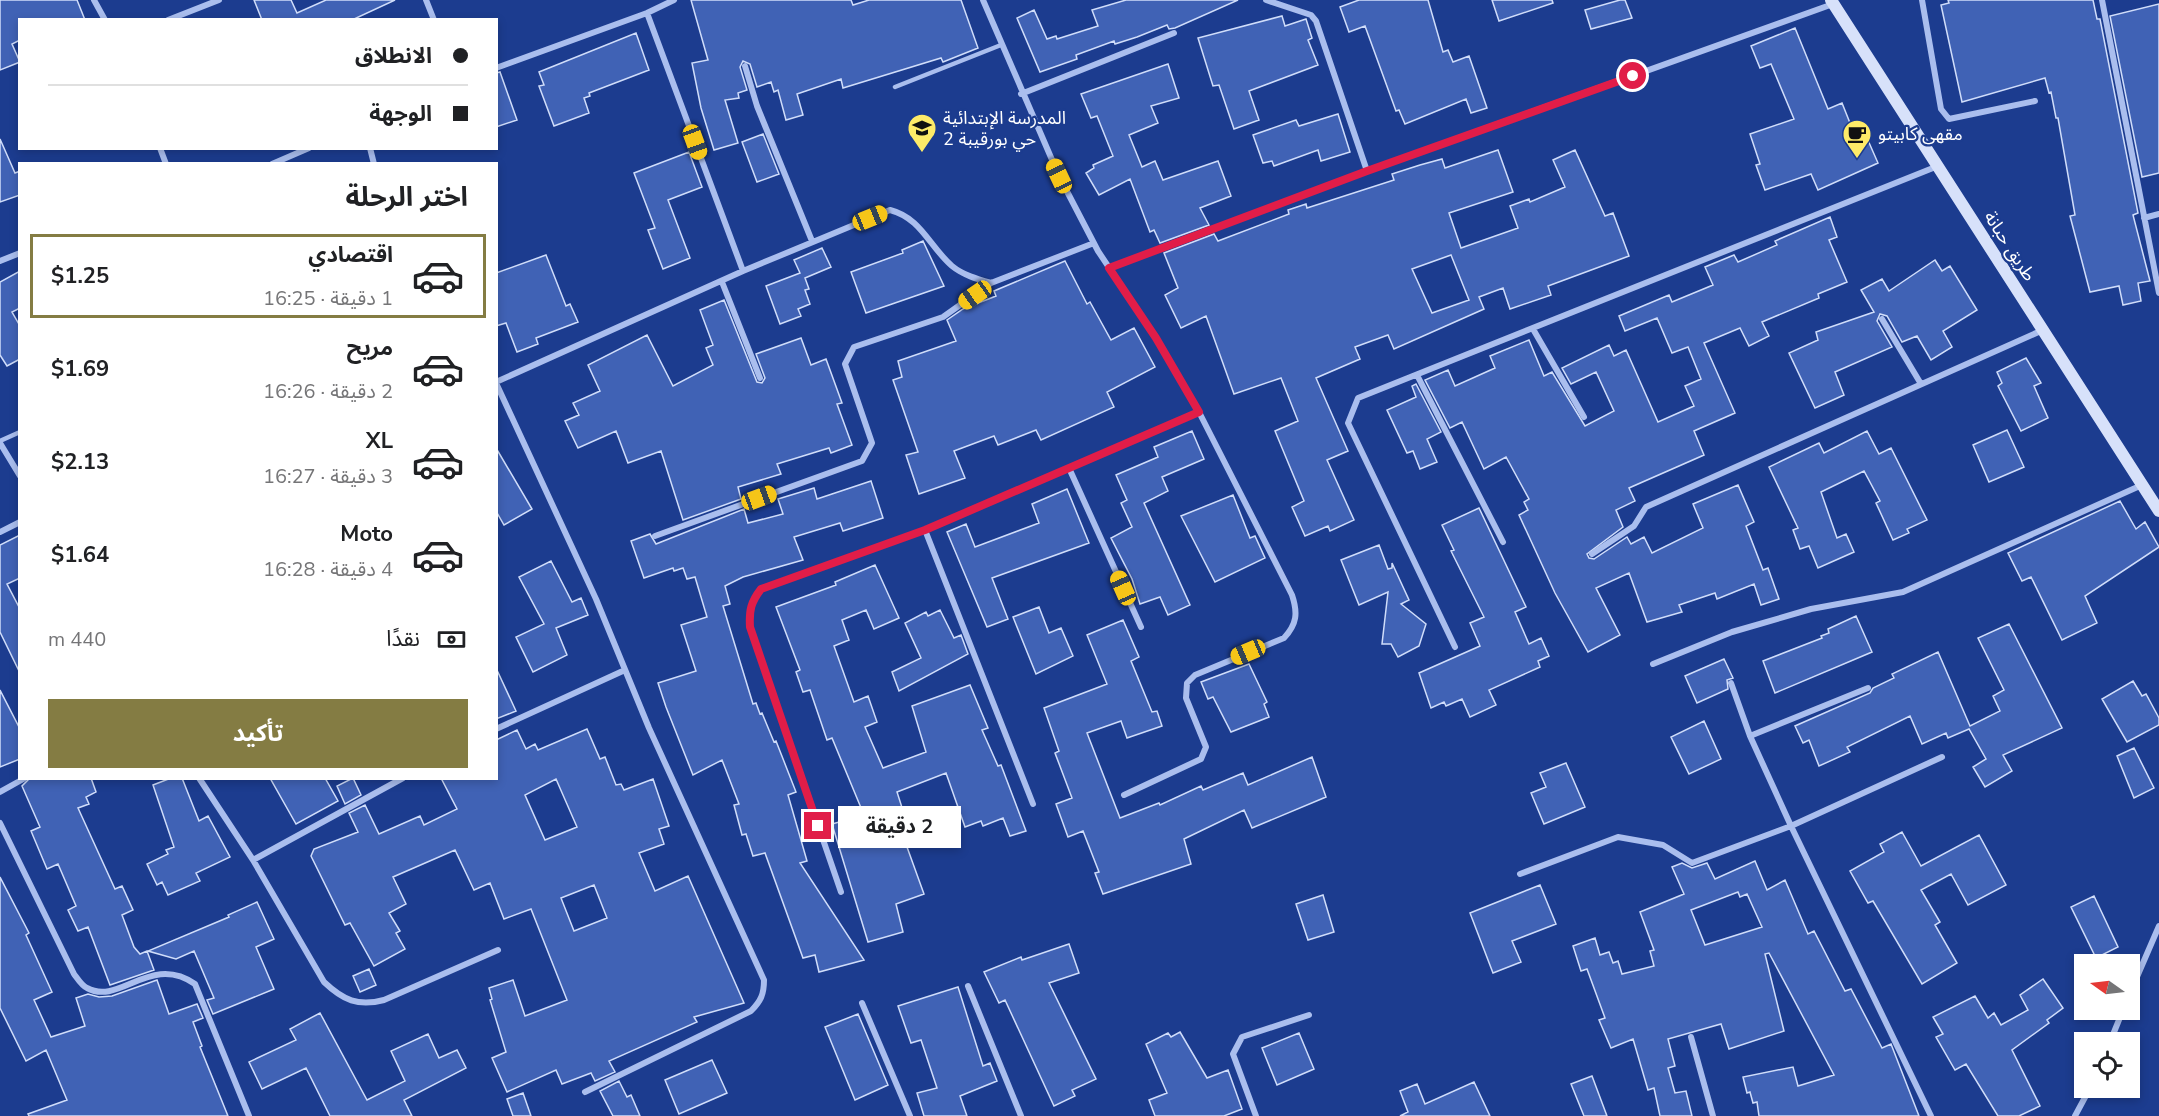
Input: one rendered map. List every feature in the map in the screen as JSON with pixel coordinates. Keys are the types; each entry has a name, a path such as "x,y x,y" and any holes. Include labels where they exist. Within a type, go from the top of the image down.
{"street":[{"path":"94,0 104,18"},
{"path":"173,18 219,0"},
{"path":"426,0 433,18"},
{"path":"498,67 647,13 674,0"},
{"path":"982,0 1021,94 1059,176 1094,243 1156,338 1199,412 1292,595 1296,618 1293,629 1284,638 1190,678 1187,683 1186,698 1204,740 1204,753 1193,765 1124,795"},
{"path":"1266,0 1311,15 1316,21 1367,171"},
{"path":"1922,0 1941,109 1949,119 2036,101"},
{"path":"2102,0 2159,294"},
{"path":"1109,268 1367,171 1832,2"},
{"name":"طريق حبانة","path":"1832,2 2159,511"},
{"path":"647,13 743,271"},
{"path":"1021,94 1174,33"},
{"path":"745,66 757,106 812,241"},
{"path":"277,162 304,150"},
{"path":"1455,647 1348,423 1358,398 1938,166"},
{"path":"498,382 743,271 890,210 903,213 916,223 952,266 991,283"},
{"path":"2144,218 2159,214"},
{"path":"655,536 862,461 872,443 845,364 854,347 943,317 991,283 1094,243"},
{"path":"0,261 18,254"},
{"path":"722,282 760,378"},
{"path":"1882,319 1921,384"},
{"path":"1533,329 1584,417"},
{"path":"1593,554 1634,526 1646,507 2043,330"},
{"path":"1417,375 1503,542"},
{"path":"498,387 596,599 625,670 764,980 764,993 760,1002 750,1011 585,1092"},
{"path":"841,892 750,627 749,611 761,589 925,530 1199,412"},
{"path":"0,442 18,473"},
{"path":"1069,468 1141,627"},
{"path":"1653,664 1732,632 1811,609 1903,592 2142,485"},
{"path":"0,532 18,523"},
{"path":"925,530 1033,804"},
{"path":"498,728 625,670"},
{"path":"1731,682 1749,735 1930,1116"},
{"path":"1749,735 1868,688"},
{"path":"1520,874 1618,837 1663,845 1692,863 1791,826 1942,758"},
{"path":"0,792 21,780"},
{"path":"200,780 253,860 324,982 337,994 352,1002 367,1005 384,1000 498,950"},
{"path":"253,860 399,780"},
{"path":"0,822 74,974 87,988 105,991 167,971 183,975 195,984 249,1116"},
{"path":"2140,970 2159,926"},
{"path":"968,986 1021,1116"},
{"path":"862,1003 910,1116"},
{"path":"1256,1116 1233,1054 1237,1045 1242,1037 1310,1015"},
{"path":"1691,1037 1713,1116"},
{"path":"2075,1116 2085,1098"}],"lane":[{"path":"895,87 1001,45"},
{"path":"0,442 18,433"}],"building":[{"path":"0,0 77,0 84,18 18,18 18,41 12,44 18,63 0,70"},
{"path":"254,0 291,0 297,13 326,0 395,0 356,18 261,18"},
{"path":"691,0 851,0 853,5 869,0 961,0 978,48 943,62 941,58 843,88 841,79 797,94 803,115 786,120 778,90 774,92 771,82 757,87 750,64 743,61 740,67 747,90 738,93 739,98 725,100 738,143 714,150 701,108 692,63 708,60"},
{"path":"1126,0 1238,0 1175,28 1169,29 1167,25 1115,44 1114,41 1076,55 1077,59 1040,72 1017,18 1034,10 1047,39 1056,36 1057,39 1098,26 1092,10"},
{"path":"1359,0 1428,0 1443,52 1448,50 1453,62 1469,56 1487,108 1471,113 1466,99 1405,124 1399,110 1396,111 1365,26 1349,32 1340,7"},
{"path":"1492,0 1552,0 1553,3 1499,21"},
{"path":"1625,0 1632,18 1591,29 1585,10"},
{"path":"1948,0 2093,0 2097,19 2100,19 2138,213 2133,215 2150,281 2138,283 2141,301 2123,305 2119,286 2090,292 2070,216 2075,215 2058,118 2056,118 2051,92 2049,93 2045,78 1962,102 1941,5 1949,3"},
{"path":"2159,4 2159,173 2142,177 2110,16"},
{"path":"1282,16 1285,26 1306,19 1312,38 1308,40 1318,65 1249,91 1259,120 1234,129 1219,85 1213,86 1198,38"},
{"path":"1795,28 1828,109 1842,103 1854,133 1863,129 1878,163 1818,190 1811,174 1765,190 1756,165 1760,164 1750,134 1794,119 1771,64 1760,68 1751,46"},
{"path":"636,33 649,70 589,93 590,96 584,98 589,113 554,126 539,86 544,85 539,72"},
{"path":"1168,64 1179,98 1151,106 1158,123 1129,135 1142,167 1155,161 1163,180 1218,161 1231,196 1200,208 1209,225 1160,243 1154,230 1150,232 1130,179 1099,195 1086,173 1094,168 1093,165 1113,156 1097,116 1091,118 1081,94"},
{"path":"498,72 500,72 517,120 498,126"},
{"path":"1338,114 1350,152 1321,161 1318,150 1274,166 1272,161 1263,163 1253,135 1296,120 1299,126"},
{"path":"763,134 779,174 757,182 742,142"},
{"path":"0,139 15,173 18,172 18,196 0,202"},
{"path":"1498,150 1513,192 1449,213 1461,248 1518,228 1510,206 1529,199 1530,202 1565,187 1553,160 1575,150 1605,216 1613,213 1629,256 1548,286 1551,295 1510,309 1503,288 1479,297 1484,309 1394,349 1388,335 1355,347 1360,359 1316,378 1348,451 1327,460 1354,520 1330,531 1328,526 1305,536 1292,507 1304,501 1275,431 1298,421 1281,378 1234,394 1206,316 1181,328 1165,295 1178,288 1164,253 1214,234 1218,241 1289,214 1288,210 1306,204 1307,208 1394,180 1392,174 1420,165 1442,159 1445,168","holes":["1451,255 1469,300 1432,313 1412,269"]},
{"path":"689,152 702,187 668,200 690,258 663,269 648,230 655,228 634,173"},
{"path":"1830,217 1837,237 1829,240 1847,282 1818,294 1819,298 1762,322 1769,336 1749,346 1740,328 1704,343 1735,413 1694,431 1704,455 1629,488 1635,501 1616,510 1623,527 1587,554 1589,558 1594,559 1627,537 1631,544 1644,537 1652,553 1703,528 1693,504 1738,485 1754,522 1746,526 1763,570 1768,568 1779,599 1761,605 1754,584 1717,599 1715,593 1679,605 1682,612 1647,622 1629,573 1596,588 1620,635 1588,652 1555,593 1519,515 1528,510 1524,502 1529,499 1506,457 1484,469 1462,422 1450,428 1425,380 1448,370 1455,386 1495,368 1490,356 1529,340 1544,376 1552,372 1585,426 1614,411 1596,372 1571,384 1562,368 1609,345 1614,356 1626,350 1658,422 1694,406 1685,386 1701,379 1688,347 1672,353 1657,318 1625,331 1619,316 1669,295 1672,302 1713,285 1705,267 1734,255 1738,262 1777,245 1775,241"},
{"path":"923,241 944,286 866,313 851,272 903,253 902,250"},
{"path":"822,248 831,267 805,278 809,289 805,290 810,304 798,309 801,316 780,324 766,286 800,273 794,260"},
{"path":"546,255 566,306 570,304 578,322 536,338 538,344 517,352 506,323 498,325 498,272"},
{"path":"1935,260 1942,271 1950,266 1977,310 1943,331 1952,347 1931,360 1917,336 1902,342 1887,316 1880,314 1877,321 1892,347 1835,372 1844,395 1815,408 1789,353 1818,340 1816,332 1874,312 1861,290 1882,279 1889,291"},
{"path":"1065,261 1087,304 1090,302 1111,340 1134,328 1155,367 1107,392 1114,407 1041,440 1036,430 998,445 994,436 954,451 965,478 919,494 906,455 918,452 893,380 902,377 898,361 956,341 947,320 963,309 996,296 994,291"},
{"path":"18,272 18,309 12,312 18,322 18,360 7,366 0,355 0,282"},
{"path":"724,300 757,382 762,383 765,378 756,354 801,338 811,365 826,359 842,403 837,404 852,445 831,453 829,448 777,464 781,474 738,487 741,499 683,520 661,451 628,463 616,431 578,448 565,421 579,415 573,403 600,391 588,365 647,335 673,386 713,365 706,348 713,345 700,310"},
{"path":"2026,358 2041,383 2034,386 2048,418 2021,431 1998,386 2002,383 1997,372"},
{"path":"1416,384 1441,432 1427,439 1437,462 1420,469 1413,451 1407,453 1387,410 1416,397 1412,386"},
{"path":"2007,430 2024,467 1989,482 1973,445"},
{"path":"1192,431 1204,459 1162,477 1168,491 1144,503 1190,605 1168,615 1160,597 1140,604 1132,579 1111,538 1132,527 1121,503 1127,500 1116,475 1158,457 1154,447"},
{"path":"1867,431 1879,454 1891,448 1927,520 1907,529 1909,533 1893,540 1876,503 1880,501 1864,471 1821,492 1837,538 1846,534 1854,552 1818,568 1809,546 1800,549 1793,530 1798,528 1769,467 1819,443 1824,453"},
{"path":"498,451 532,509 504,525 498,514"},
{"path":"871,481 883,518 843,531 840,523 794,537 803,560 743,577 725,586 730,604 723,606 753,704 756,703 774,742 776,741 796,792 788,795 807,861 800,863 864,960 819,972 815,955 803,958 765,853 753,856 746,834 742,835 734,805 739,804 722,760 693,775 658,683 696,671 681,625 707,617 695,577 687,579 683,568 674,571 673,568 644,578 631,541 650,534 656,544 744,509 748,523 783,514 778,499 814,488 817,499"},
{"path":"1067,489 1089,543 992,578 1008,619 987,627 947,532 966,524 975,547 1039,523 1032,504"},
{"path":"1233,495 1250,538 1255,536 1265,558 1215,582 1181,516"},
{"path":"2120,501 2136,529 2145,522 2159,547 2085,596 2097,623 2062,640 2031,577 2022,581 2008,553"},
{"path":"1479,508 1526,607 1515,612 1529,644 1541,638 1549,656 1538,661 1540,667 1489,690 1496,705 1470,717 1462,699 1446,706 1444,702 1431,708 1419,673 1480,646 1470,623 1484,617 1451,551 1454,550 1442,525"},
{"path":"18,536 18,579 7,584 18,605 18,669 0,632 0,545"},
{"path":"1379,545 1388,569 1392,568 1392,563 1409,600 1401,604 1426,624 1419,646 1398,657 1391,644 1382,644 1388,592 1359,605 1341,560"},
{"path":"551,561 572,602 581,598 588,615 556,628 567,655 533,672 516,637 544,624 519,577"},
{"path":"875,565 899,618 874,629 866,610 842,620 849,640 834,646 854,702 868,696 877,722 865,727 883,768 926,752 912,706 970,685 988,728 982,730 998,766 1001,765 1026,831 1010,836 1003,818 983,826 981,821 965,827 946,773 897,792 914,845 907,847 924,894 896,904 903,932 868,942 832,824 864,815 832,738 827,740 810,690 803,692 796,672 800,670 776,607 836,585 835,582"},
{"path":"1039,607 1049,633 1061,628 1073,656 1036,674 1013,617"},
{"path":"940,610 954,638 961,635 968,654 899,691 892,672 921,658 905,623 926,612 928,616"},
{"path":"1856,616 1872,652 1775,693 1763,661 1822,638 1821,636 1829,633 1828,629"},
{"path":"1123,620 1139,657 1131,661 1152,712 1157,711 1162,726 1127,738 1121,721 1087,733 1120,818 1159,803 1160,805 1201,786 1203,790 1243,773 1248,785 1312,757 1326,797 1252,828 1244,810 1184,839 1191,864 1103,894 1095,873 1099,872 1083,831 1068,837 1056,804 1072,798 1055,753 1059,751 1044,708 1107,684 1087,635"},
{"path":"2009,624 2062,728 2003,755 2012,771 1985,787 1973,767 1986,759 1969,729 1948,738 1946,733 1922,744 1910,716 1847,747 1850,752 1819,766 1809,740 1803,743 1795,726 1870,693 1873,688 1894,678 1892,674 1938,652 1970,726 2000,711 1993,696 2004,690 1978,638"},
{"path":"1724,659 1733,678 1727,680 1728,689 1697,703 1685,676"},
{"path":"1249,664 1267,702 1264,704 1269,717 1231,732 1213,697 1208,699 1201,682"},
{"path":"498,672 516,711 498,718"},
{"path":"2133,681 2142,696 2146,694 2159,718 2159,725 2127,742 2102,699"},
{"path":"0,690 18,725 18,760 0,767"},
{"path":"1704,721 1721,759 1689,774 1671,737"},
{"path":"587,729 600,759 605,757 616,785 621,784 624,790 653,779 669,826 659,829 664,844 639,853 655,891 688,876 744,1003 694,1017 697,1022 609,1061 615,1072 595,1081 591,1073 562,1084 556,1070 507,1092 492,1058 506,1052 490,1000 492,999 489,988 513,980 525,1016 567,1000 531,909 504,919 490,883 474,890 455,850 393,877 406,904 389,913 400,931 396,933 405,949 374,966 350,923 345,925 311,856 314,849 358,832 349,813 365,805 379,834 420,816 424,825 457,809 442,780 498,780 498,739 517,730 526,749 535,744 538,750","holes":["556,779 577,827 545,840 525,795","594,885 607,918 574,931 561,898"]},
{"path":"2134,748 2154,788 2134,798 2117,756"},
{"path":"1566,763 1585,807 1544,824 1531,793 1546,787 1540,773"},
{"path":"28,780 92,780 96,792 86,797 89,804 78,808 115,889 122,886 133,910 122,915 134,947 140,954 147,951 154,970 110,985 88,927 78,931 68,910 76,906 58,864 47,869 31,831 40,827 22,786"},
{"path":"166,780 183,780 199,821 208,816 230,857 196,873 200,881 168,895 162,882 157,885 147,864 168,854 166,850 174,847 153,785"},
{"path":"271,780 326,780 338,801 296,824"},
{"path":"354,780 361,795 345,804 337,786"},
{"path":"1902,832 1921,866 1979,835 2006,885 1968,905 1951,874 1921,890 1940,922 1935,925 1957,963 1922,984 1873,901 1868,903 1850,871 1884,852 1880,844"},
{"path":"1755,861 1767,890 1785,880 1808,934 1814,931 1845,991 1851,989 1882,1048 1891,1044 1919,1116 1759,1116 1757,1102 1753,1103 1750,1092 1747,1093 1743,1077 1793,1067 1798,1086 1834,1075 1769,953 1765,954 1784,1031 1729,1049 1721,1024 1668,1039 1675,1066 1668,1068 1675,1093 1686,1091 1692,1116 1660,1116 1654,1088 1648,1090 1633,1039 1611,1048 1599,1020 1605,1018 1587,969 1581,971 1573,946 1595,938 1600,955 1609,952 1613,963 1618,961 1622,974 1654,966 1650,951 1654,950 1640,912 1684,894 1672,867 1682,863 1692,868 1707,863 1715,879","holes":["1738,892 1740,897 1747,894 1762,927 1705,945 1691,910"]},
{"path":"0,877 29,933 26,935 52,992 34,1000 51,1037 85,1026 76,998 88,994 99,997 112,996 157,980 169,1014 197,1004 203,1018 193,1022 202,1046 200,1047 228,1116 29,1116 28,1114 67,1100 46,1050 26,1061 0,1008"},
{"path":"1540,885 1556,924 1512,941 1521,962 1493,973 1470,913"},
{"path":"1323,895 1334,932 1308,940 1296,904"},
{"path":"2094,896 2118,947 2104,954 2094,954 2071,907"},
{"path":"257,902 274,939 256,947 274,989 213,1014 207,1000 214,998 194,951 176,959 148,951 229,917 228,915"},
{"path":"1069,944 1079,973 1049,983 1096,1079 1072,1090 1075,1096 1054,1106 1005,1000 999,1003 984,972 1021,957 1022,960"},
{"path":"369,969 376,985 360,992 353,976"},
{"path":"2043,979 2063,1008 2047,1020 2049,1023 2012,1050 2040,1106 2019,1116 1998,1116 1966,1064 1955,1070 1936,1037 1943,1034 1933,1017 1975,996 1988,1018 1994,1013 2001,1025 2028,1010 2020,995"},
{"path":"958,987 983,1066 990,1063 997,1081 960,1096 967,1116 924,1116 917,1093 937,1088 921,1040 911,1043 898,1006"},
{"path":"320,1013 367,1100 405,1081 391,1051 428,1034 439,1058 457,1050 466,1068 404,1100 412,1116 330,1116 306,1068 262,1089 249,1062 296,1040 290,1029"},
{"path":"858,1014 888,1085 855,1100 825,1027"},
{"path":"1180,1032 1207,1078 1228,1070 1242,1109 1224,1116 1155,1116 1149,1100 1167,1093 1146,1044 1168,1033 1171,1037"},
{"path":"1299,1033 1314,1069 1277,1085 1262,1048"},
{"path":"712,1060 727,1093 679,1114 665,1080"},
{"path":"1592,1076 1607,1116 1584,1116 1571,1084"},
{"path":"619,1081 627,1097 631,1095 640,1116 613,1116 600,1091"},
{"path":"1474,1082 1490,1116 1400,1116 1408,1112 1400,1091 1417,1084 1425,1104"},
{"path":"523,1093 531,1116 513,1116 507,1099"}],"place":[{"name":"المدرسة الإبتدائية حي بورقيبة 2","path":"922,154"},
{"name":"مقهى كابيتو","path":"1857,160"}],"route":[{"path":"818,826 750,627 749,611 753,599 761,589 925,530 1199,412 1156,338 1109,268 1367,171 1633,76"}]}
